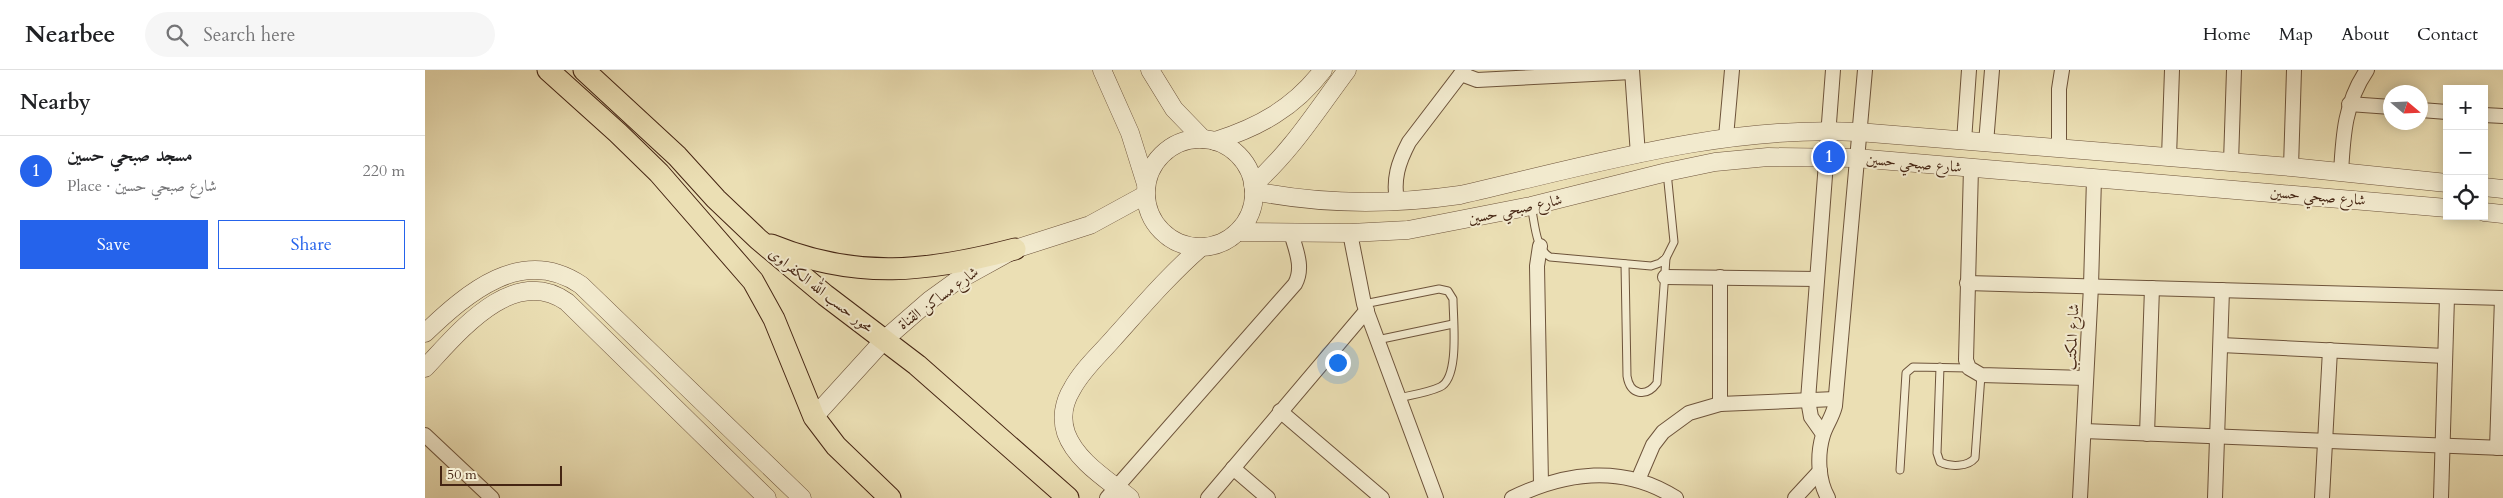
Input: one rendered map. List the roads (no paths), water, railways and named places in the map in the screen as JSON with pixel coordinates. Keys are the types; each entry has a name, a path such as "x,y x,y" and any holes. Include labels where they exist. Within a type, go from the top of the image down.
{"main road":[{"path":"547,70 598,113 659,173 753,281 775,319 814,417 836,446 889,498"},
{"name":"محور حسب الله الكفراوى","path":"584,70 664,143 758,239 825,295 917,365 1068,498"},
{"path":"758,239 812,259 869,269 936,267 1015,249"}],"street":[{"path":"1102,70 1130,132 1146,190 1151,218 1166,236 1182,244 1199,248 1220,244 1237,232 1250,213 1254,188 1245,162 1226,145 1209,140 1175,109 1150,70"},
{"path":"1254,188 1287,152 1347,70"},
{"path":"1726,137 1732,70"},
{"path":"1823,434 1811,417 1808,400 1830,131 1833,70"},
{"path":"1827,498 1820,471 1819,452 1823,434 1833,416 1865,70"},
{"path":"1964,141 1969,70"},
{"path":"1986,143 1992,70"},
{"path":"2059,149 2059,89 2062,70"},
{"path":"2169,157 2172,70"},
{"path":"2231,162 2234,70"},
{"path":"2291,167 2294,70"},
{"path":"2341,172 2343,134 2349,104 2367,70"},
{"path":"1397,202 1395,176 1403,154 1462,72 1477,80 1632,71 1639,155"},
{"path":"1146,190 1155,163 1171,147 1181,142 1209,140 1244,132 1276,115 1303,93 1317,73"},
{"path":"2349,104 2383,107"},
{"path":"2428,111 2443,112"},
{"path":"2488,115 2503,116"},
{"name":"شارع صبحي حسين","path":"1254,188 1308,200 1397,202 1460,195 1726,137 1791,131 1858,132 2291,167 2443,183"},
{"name":"شارع صبحي حسين","path":"1237,232 1349,233 1437,226 1531,206 1667,172 1745,158 1827,156 2443,208"},
{"path":"1971,168 1966,360 1969,368 1981,375 2086,378"},
{"name":"شارع المكتب","path":"2080,498 2091,286 2093,178"},
{"path":"2488,187 2503,189"},
{"name":"شارع مساكن القناة","path":"814,417 884,340 922,306 955,282 1015,249 1090,225 1146,190"},
{"path":"2488,212 2503,214"},
{"path":"1199,248 1177,268 1078,378 1065,404 1066,432 1072,445 1118,494 1295,284 1298,278 1299,263 1291,232"},
{"path":"1349,233 1365,307 1436,498"},
{"path":"1540,246 1537,266 1541,484"},
{"path":"425,333 467,295 492,282 521,272 551,270 581,286 803,498"},
{"path":"521,272 527,291"},
{"path":"1665,277 1817,279"},
{"path":"1720,278 1720,404"},
{"path":"1967,283 2503,298 2500,448 2084,431"},
{"path":"2147,434 2152,288"},
{"path":"2215,498 2223,290"},
{"path":"425,368 478,314 499,300 527,291 552,293 567,302 767,498"},
{"path":"2441,498 2447,297"},
{"path":"1208,498 1365,307"},
{"path":"2221,345 2445,356"},
{"path":"2322,498 2330,350"},
{"path":"1638,480 1653,445 1663,432 1689,413 1720,404 1835,399"},
{"path":"1281,411 1382,498"},
{"path":"425,435 492,498"},
{"path":"1233,468 1268,498"},
{"path":"1795,498 1820,471"},
{"path":"1512,498 1541,484 1584,475 1638,480 1676,498"}],"lane":[{"path":"1625,264 1627,376 1629,385 1635,392 1644,394 1652,390 1657,383 1667,258 1674,242 1667,172"},
{"path":"1531,206 1540,246 1545,255 1556,259 1651,266 1667,258"},
{"path":"1365,307 1443,289 1448,291 1453,299 1453,368 1449,379 1440,387 1398,398"},
{"path":"1377,340 1453,324"},
{"path":"1900,470 1906,373 1913,367 1969,368"},
{"path":"1939,367 1937,453 1940,462 1945,464 1967,465 1975,458 1981,375"}],"place":[{"name":"مسجد صبحي حسين","path":"1829,157"}]}
